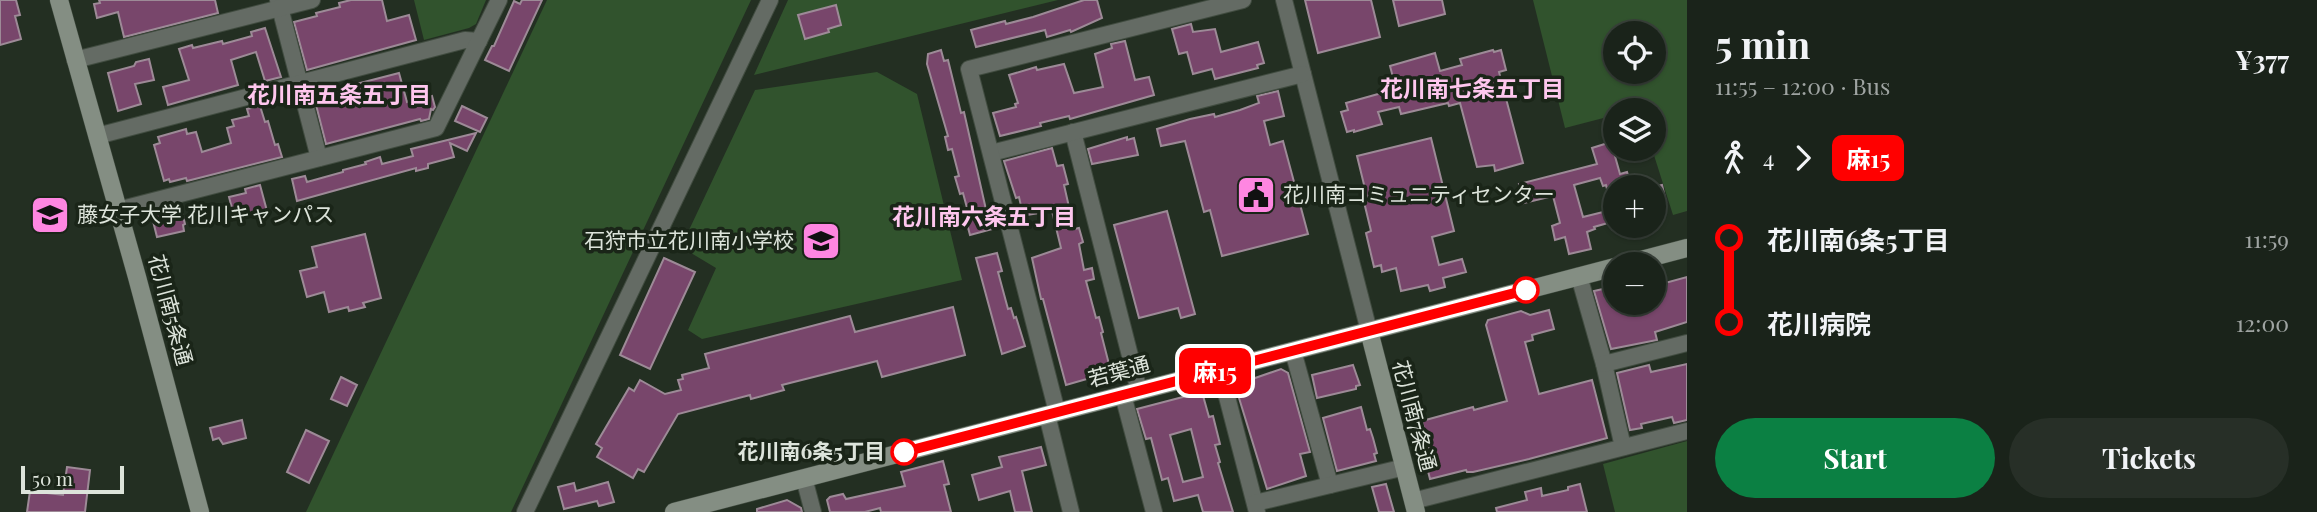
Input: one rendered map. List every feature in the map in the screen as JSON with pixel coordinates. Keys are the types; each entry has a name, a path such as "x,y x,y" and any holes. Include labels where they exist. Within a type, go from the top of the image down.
{"street":[{"name":"花川南5条通","path":"59,0 200,512"},
{"path":"75,60 279,4 313,0"},
{"path":"118,209 436,128 499,0"},
{"path":"525,512 769,0"},
{"path":"1072,512 1052,413 969,69 1242,0"},
{"path":"1284,0 1369,331"},
{"path":"279,4 319,158"},
{"path":"97,136 465,40 479,41"},
{"path":"991,153 1303,74"},
{"path":"1073,132 1131,393 1154,512"},
{"path":"1666,254 1687,248"},
{"name":"若葉通","path":"674,512 1603,270"},
{"path":"1579,276 1604,364 1623,447"},
{"name":"花川南7条通","path":"1369,331 1415,506"},
{"path":"1604,364 1687,343"},
{"path":"1293,351 1330,485"},
{"path":"1220,370 1256,508 1330,485 1405,467"},
{"path":"1415,506 1687,431"},
{"path":"804,478 813,512"}],"green space":[{"path":"414,0 486,0 476,24 424,40"},
{"path":"547,0 751,0 511,512 306,512"},
{"path":"788,0 1058,0 754,75"},
{"path":"1533,0 1687,0 1687,211 1673,215 1666,193 1666,175 1660,175 1656,161 1666,161 1666,98 1603,98 1603,118 1565,128"},
{"path":"877,72 917,94 962,280 702,339 688,330 716,268 681,247 755,90"},
{"path":"1687,441 1687,512 1615,512 1603,464"}],"building":[{"path":"0,0 16,0 20,15 15,16 21,39 0,45"},
{"path":"99,0 215,0 218,13 124,37 118,12 97,18 94,4 100,3"},
{"path":"351,0 382,0 387,21 409,15 416,40 307,70 294,22 317,16 316,13 340,7 339,3"},
{"path":"522,0 542,0 509,71 485,60 514,1 520,4"},
{"path":"1084,0 1097,0 1102,18 1071,32 1070,30 1047,37 1045,30 976,47 971,30 1033,17"},
{"path":"1305,0 1371,0 1380,37 1318,53"},
{"path":"1393,0 1442,0 1445,14 1399,26"},
{"path":"836,5 841,25 828,29 829,32 805,39 798,15"},
{"path":"1191,24 1193,32 1215,29 1221,52 1258,42 1264,63 1257,65 1258,68 1215,79 1212,69 1193,74 1187,52 1179,54 1172,29"},
{"path":"265,28 281,77 265,81 256,52 231,60 238,85 168,105 163,87 189,80 179,49 222,41 223,44 252,36 251,32"},
{"path":"1125,41 1135,80 1149,77 1154,95 1070,119 1069,116 1040,123 1041,126 1000,136 993,113 1016,107 1015,104 1018,103 1009,75 1036,67 1037,70 1064,64 1074,93 1103,87 1095,54 1112,48 1111,44"},
{"path":"941,50 944,61 948,60 961,113 964,112 987,214 992,213 996,228 970,235 966,220 970,219 963,193 960,194 955,177 959,176 952,149 948,150 945,137 948,136 927,64 928,54"},
{"path":"1501,50 1506,70 1499,72 1523,163 1495,171 1494,165 1477,167 1460,103 1449,106 1448,103 1401,114 1399,107 1378,112 1382,124 1347,132 1341,112 1348,110 1346,103 1396,89 1390,66 1435,53 1440,71 1462,65 1460,59"},
{"path":"149,59 154,80 135,84 141,104 118,111 108,73"},
{"path":"399,73 407,102 432,96 435,107 431,109 429,119 420,119 326,144 315,101 339,95 337,89"},
{"path":"1278,91 1284,116 1264,121 1270,145 1283,141 1308,234 1222,256 1210,210 1204,212 1185,141 1161,146 1157,129 1190,119 1214,114 1215,117 1240,110 1259,103 1257,96"},
{"path":"260,106 282,157 187,181 186,178 164,181 154,145 160,143 158,137 186,129 187,134 196,132 202,152 231,143 227,128 234,126 232,120 249,116 247,109"},
{"path":"462,106 487,118 480,132 455,121"},
{"path":"476,133 467,151 450,143 454,157 428,164 428,168 416,171 416,168 297,201 292,179 305,176 307,182 343,172 380,157 382,164 413,156 411,149"},
{"path":"1127,137 1127,140 1134,138 1138,155 1092,164 1088,149"},
{"path":"1431,138 1454,231 1432,237 1439,265 1462,259 1466,272 1443,278 1445,287 1430,291 1428,285 1401,291 1396,268 1382,272 1381,265 1374,267 1366,233 1371,231 1364,202 1368,201 1357,156"},
{"path":"1603,145 1603,161 1616,161 1620,174 1627,172 1628,175 1603,175 1603,186 1600,178 1574,185 1583,217 1603,212 1603,224 1587,232 1591,249 1569,254 1565,237 1555,240 1552,226 1560,223 1553,196 1524,203 1519,184 1597,164 1592,148"},
{"path":"1052,148 1057,166 1063,165 1068,184 1064,185 1074,229 1079,228 1083,242 1079,244 1084,270 1092,268 1094,279 1086,281 1096,318 1099,317 1111,372 1066,385 1032,258 1061,248 1052,211 1026,215 1024,205 1021,206 1019,197 1016,198 1004,161"},
{"path":"260,185 267,211 234,216 229,197 246,193 245,189"},
{"path":"177,206 179,212 182,212 184,231 157,237 151,213"},
{"path":"1167,211 1195,314 1181,318 1178,308 1139,318 1114,225"},
{"path":"365,234 381,298 363,303 365,307 349,311 348,307 329,312 324,292 307,297 300,271 317,267 312,247"},
{"path":"997,253 1002,271 998,272 1008,309 1011,308 1014,318 1016,317 1025,346 1002,354 976,258"},
{"path":"664,258 695,272 650,369 620,355"},
{"path":"1687,277 1687,322 1655,332 1657,340 1611,349 1594,291 1603,289 1603,315 1666,315 1666,283"},
{"path":"953,307 965,355 882,377 877,361 782,385 784,390 751,399 750,395 678,414 644,472 638,469 633,478 597,457 602,448 596,444 629,388 634,391 640,380 665,394 681,390 678,380 683,379 682,375 709,368 705,354 850,316 855,332"},
{"path":"1549,310 1554,329 1532,335 1533,340 1525,342 1539,394 1592,380 1607,438 1473,472 1466,470 1430,479 1424,455 1431,454 1422,421 1507,401 1486,325 1488,320 1521,311 1530,315"},
{"path":"1687,364 1687,420 1674,423 1672,417 1641,424 1642,428 1630,430 1617,373 1649,365 1651,372"},
{"path":"1353,365 1360,385 1356,386 1356,389 1317,398 1312,375"},
{"path":"1281,369 1288,373 1310,452 1300,454 1306,476 1267,489 1235,385"},
{"path":"341,377 357,385 347,406 331,399"},
{"path":"1202,392 1209,417 1213,416 1220,444 1215,445 1220,462 1218,463 1233,512 1203,512 1198,495 1174,501 1168,478 1162,480 1151,438 1146,439 1137,409","holes":["1191,429 1203,477 1183,482 1170,435"]},
{"path":"1361,407 1367,430 1370,429 1373,438 1376,461 1337,471 1323,418"},
{"path":"242,420 246,438 223,444 219,438 213,440 210,428"},
{"path":"306,430 329,441 309,483 287,472"},
{"path":"1041,447 1046,465 1022,471 1032,512 1015,512 1010,491 979,500 972,475 1002,467 999,457"},
{"path":"943,461 949,484 944,485 951,512 881,512 880,508 865,512 830,512 827,500 830,497 843,494 846,499 905,486 901,472"},
{"path":"67,467 90,470 85,512 27,512 30,491 63,495"},
{"path":"608,482 614,502 599,506 597,501 564,509 558,487 574,483 576,491"},
{"path":"1386,484 1394,512 1379,512 1372,487"},
{"path":"1580,484 1587,512 1497,512 1496,508 1527,500 1525,492 1541,488 1542,496 1568,490 1568,487"},
{"path":"787,500 801,508 802,512 757,512 757,509"}],"bus line":[{"name":"麻15","path":"904,452 1526,290"}],"place":[{"name":"花川南コミュニティセンター","path":"1256,195"},
{"name":"藤女子大学 花川キャンパス","path":"50,215"},
{"name":"石狩市立花川南小学校","path":"821,241"},
{"name":"花川南6条5丁目","path":"904,452"}],"district":[{"name":"花川南七条五丁目","path":"1472,89"},
{"name":"花川南五条五丁目","path":"339,95"},
{"name":"花川南六条五丁目","path":"984,217"}]}
